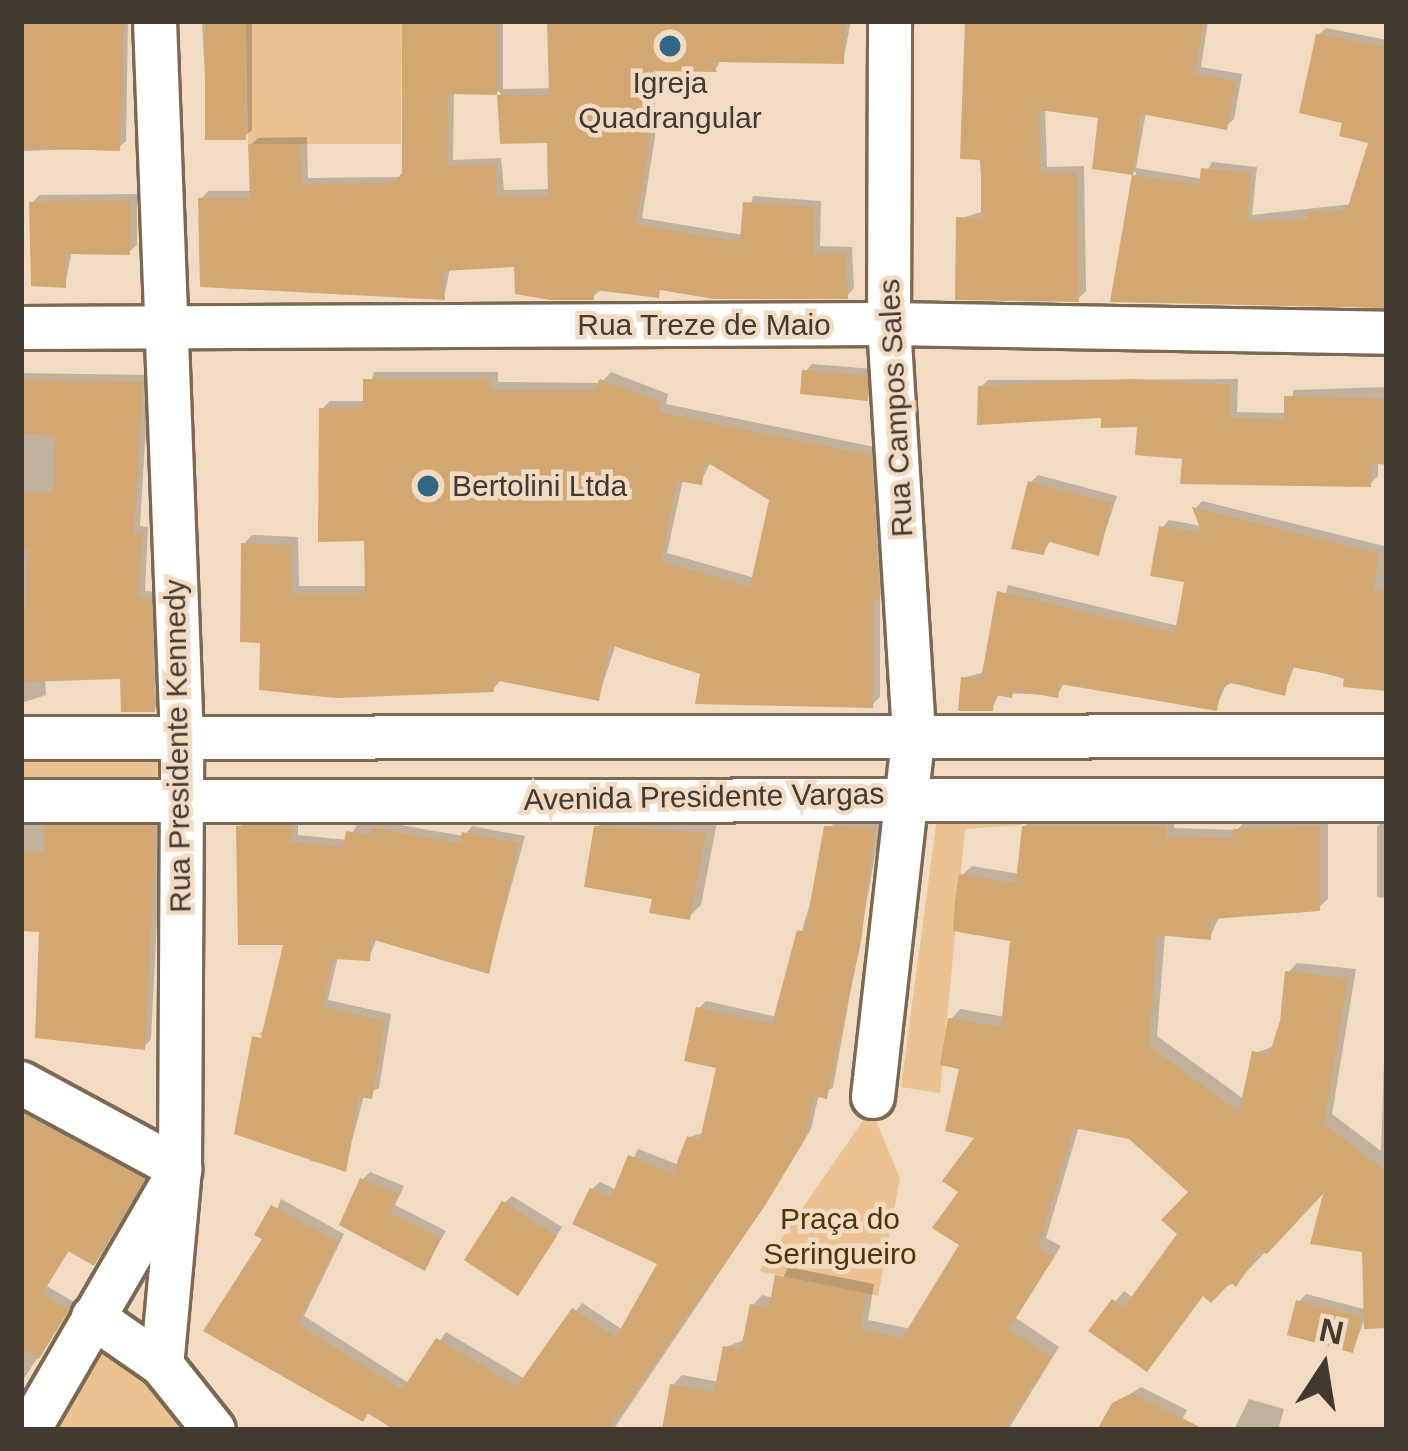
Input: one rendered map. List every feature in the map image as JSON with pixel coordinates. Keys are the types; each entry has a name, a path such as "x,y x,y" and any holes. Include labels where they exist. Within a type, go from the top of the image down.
{"street":[{"name":"Rua Presidente Kennedy","path":"29,1430 180,1169 182,740 155,21"},
{"name":"Rua Campos Sales","path":"873,1097 913,794 914,734 889,324 890,21"},
{"name":"Rua Treze de Maio","path":"21,328 889,324 1387,333"},
{"name":"Avenida Presidente Vargas","path":"21,737 1387,736"},
{"name":"Avenida Presidente Vargas","path":"21,801 913,794 1387,800"},
{"path":"21,1083 180,1169 162,1365"},
{"path":"93,1317 162,1365 214,1430"}],"green space":[{"path":"246,21 402,21 401,144 248,144"},
{"path":"21,748 162,757 161,772 152,780 21,779"},
{"path":"1022,814 1022,825 965,829 940,1093 901,1087 937,818"},
{"name":"Praça do Seringueiro","path":"871,1109 900,1178 878,1296 759,1271"},
{"path":"100,1343 197,1430 50,1430"}],"building":[{"path":"21,21 124,21 120,151 21,148"},
{"path":"205,21 246,21 246,140 205,140"},
{"path":"402,21 497,21 497,95 549,95 547,21 845,21 844,64 712,62 717,72 648,71 649,146 636,224 740,242 743,202 815,207 814,253 846,253 848,299 714,299 660,290 659,298 594,290 594,300 550,300 515,294 514,267 443,271 445,300 200,287 198,198 250,198 248,144 300,144 302,184 394,183 402,173","holes":["448,94 497,95 500,144 547,143 548,196 497,196 495,164 447,166"]},
{"path":"965,21 1203,21 1195,74 1236,81 1227,130 1141,114 1133,175 1092,169 1098,118 1039,110 1040,173 1077,173 1079,302 955,300 956,217 981,218 981,160 960,159"},
{"path":"1316,34 1387,47 1387,308 1110,302 1132,175 1199,185 1201,168 1251,173 1247,221 1308,220 1308,212 1347,210 1368,143 1339,136 1342,123 1299,113"},
{"path":"131,201 130,255 66,254 66,288 31,286 29,202"},
{"path":"802,370 867,376 868,401 800,394"},
{"path":"363,379 490,379 491,390 594,390 600,379 661,402 659,412 871,455 880,599 873,599 873,708 695,704 700,674 610,645 599,701 494,680 494,692 335,698 259,690 260,643 240,642 241,543 291,545 292,593 365,593 364,541 318,542 319,408 363,408","holes":["705,461 769,500 750,587 661,561 677,481 702,485"]},
{"path":"1132,379 1231,385 1231,418 1284,419 1284,396 1387,399 1387,465 1372,463 1371,487 1180,484 1182,459 1135,455 1137,427 1101,428 1101,418 977,425 978,386"},
{"path":"21,380 143,382 134,533 142,533 139,598 151,599 155,712 121,712 120,679 21,682 28,550 21,549 21,492 53,493 55,435 21,434"},
{"path":"1028,481 1112,503 1099,556 1047,541 1044,555 1011,549"},
{"path":"1192,507 1378,553 1374,590 1387,592 1387,691 1343,687 1344,677 1291,667 1285,696 1231,683 1221,689 1217,711 1060,684 1058,698 1013,690 1012,698 995,695 993,711 958,711 961,677 981,679 997,591 1175,633 1184,582 1150,576 1159,526 1202,533"},
{"path":"44,826 156,826 145,1050 35,1038 39,932 21,931 21,851 44,852"},
{"path":"236,826 292,826 292,842 343,847 346,831 371,835 372,828 460,843 462,832 519,843 489,974 371,939 370,961 333,959 323,1007 385,1021 372,1099 359,1097 346,1172 234,1134 252,1036 261,1038 283,945 238,945"},
{"path":"594,826 706,833 690,920 649,913 652,899 584,887"},
{"path":"824,826 875,828 861,942 827,1099 814,1096 805,1139 762,1210 608,1430 394,1430 368,1413 363,1422 203,1331 262,1239 254,1235 271,1205 338,1242 298,1324 402,1390 436,1338 517,1386 572,1308 616,1337 657,1264 572,1224 590,1188 611,1197 628,1155 673,1173 687,1136 700,1140 716,1068 684,1061 696,1007 772,1024 797,930 805,932"},
{"path":"1022,826 1156,826 1166,827 1166,837 1233,838 1233,829 1319,826 1320,911 1211,919 1211,940 1157,935 1149,1046 1239,1112 1252,1051 1269,1055 1280,1021 1285,971 1348,978 1324,1124 1387,1172 1387,1328 1364,1329 1362,1252 1310,1244 1323,1194 1267,1254 1260,1251 1236,1287 1231,1282 1211,1303 1203,1296 1147,1372 1088,1331 1112,1299 1124,1307 1177,1234 1161,1220 1188,1192 1129,1139 1074,1128 1038,1248 1054,1257 1008,1329 1052,1357 1004,1430 662,1430 670,1384 714,1392 723,1346 741,1349 750,1304 769,1308 775,1275 866,1293 860,1329 902,1338 959,1245 932,1228 958,1192 942,1181 974,1138 945,1131 959,1069 940,1065 948,1018 1001,1027 1010,941 953,931 959,874 1016,883"},
{"path":"21,1112 145,1179 94,1266 68,1251 42,1294 69,1310 39,1359 21,1348"},
{"path":"360,1178 399,1194 390,1213 441,1238 425,1271 339,1225"},
{"path":"502,1201 557,1236 518,1296 464,1260"},
{"path":"1296,1300 1362,1317 1353,1353 1287,1335"},
{"path":"1132,1393 1206,1430 1097,1430 1112,1403"}],"place":[{"name":"Igreja Quadrangular","path":"670,46"},
{"name":"Bertolini Ltda","path":"428,486"}]}
